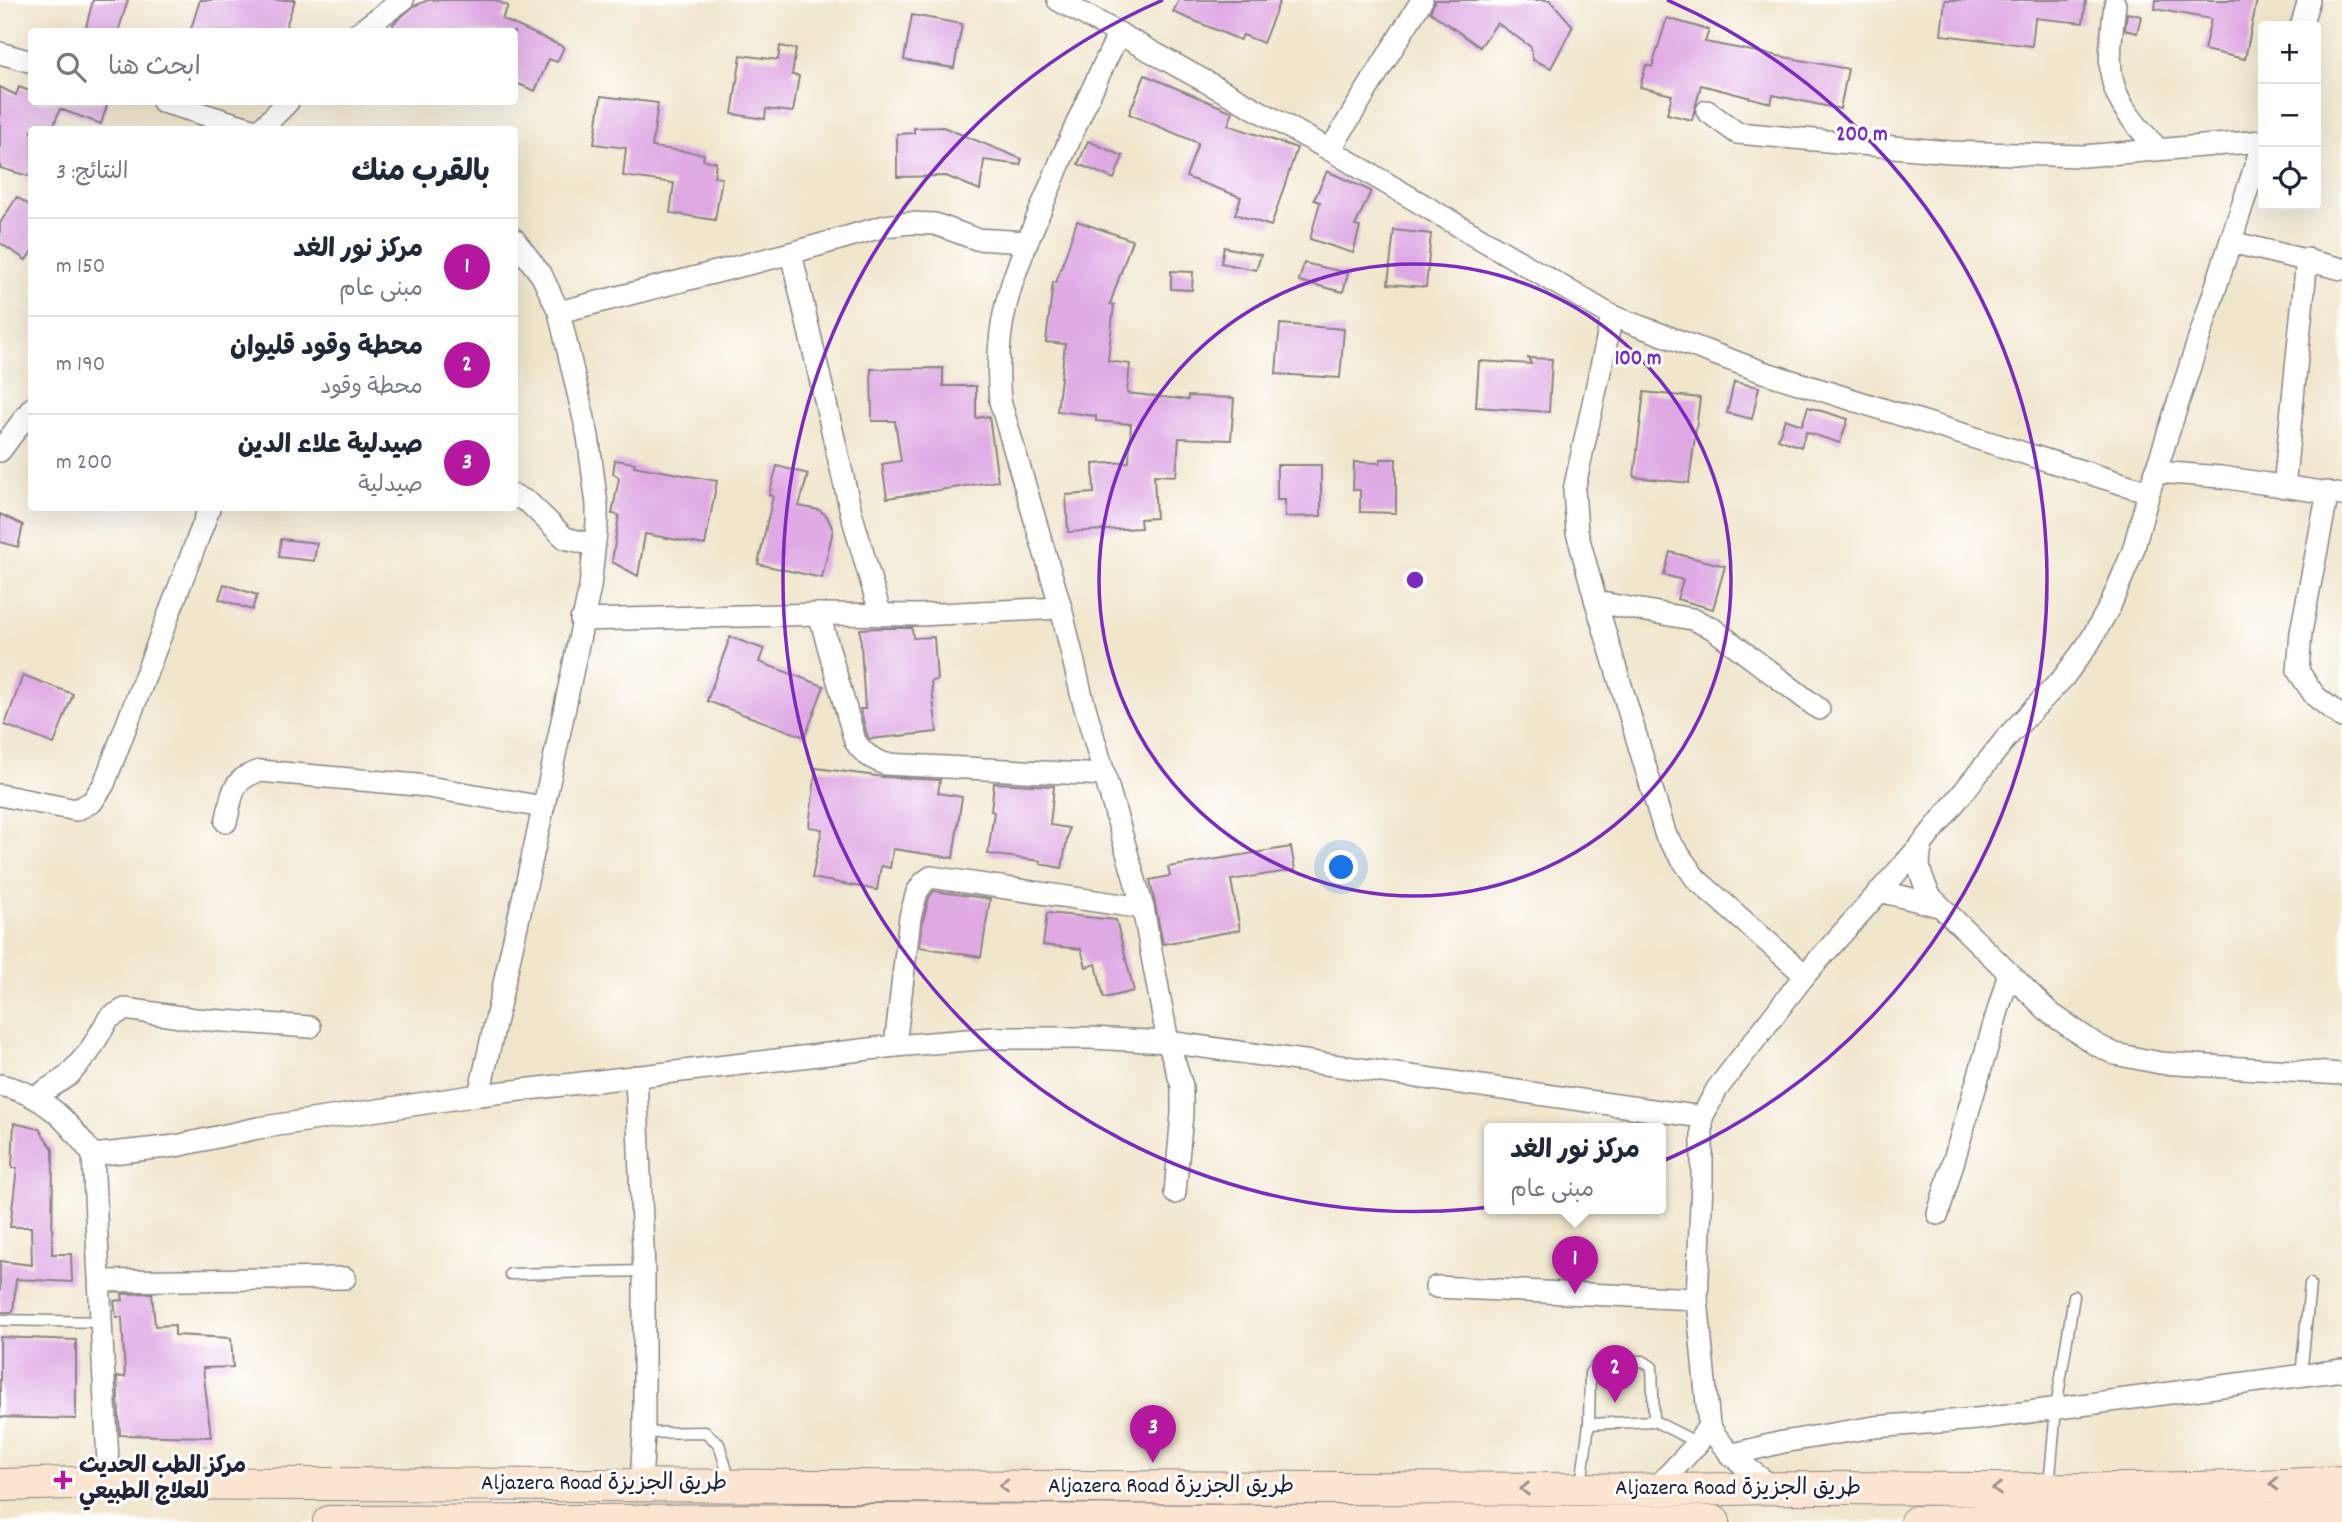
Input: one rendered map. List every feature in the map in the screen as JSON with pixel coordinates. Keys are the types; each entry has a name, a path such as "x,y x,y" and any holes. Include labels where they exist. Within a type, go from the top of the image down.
{"main road":[{"name":"Aljazera Road طريق الجزيزة","path":"0,1485 641,1483 1653,1491 1773,1487 2049,1489 2342,1482"},
{"path":"1916,1522 2262,1517 2342,1513"},
{"name":"Aljazera Road طريق الجزيزة","path":"329,1522 1714,1522"}],"street":[{"path":"364,28 403,0"},
{"path":"1058,0 1331,150 1612,316 1763,372 2153,482 2221,477 2335,494 2301,632 2298,671 2315,696 2342,717"},
{"path":"1331,150 1422,0"},
{"path":"2303,21 2309,0"},
{"path":"2115,4 2109,60 2114,89 2130,119 2158,149"},
{"path":"1119,33 1081,111 1027,242 1004,306 997,370 1000,401 1061,608 1082,697 1143,908 1168,1042 1182,1086 1175,1193"},
{"path":"0,53 28,61"},
{"path":"173,105 244,126"},
{"path":"262,126 285,105"},
{"path":"1707,111 1737,133 1937,150 2083,156 2258,141"},
{"path":"1653,1491 1703,1434 1697,1299 1702,1117 1717,1089 1805,975 1922,844 2008,736 2063,678 2089,643 2110,606 2133,551 2261,147"},
{"path":"559,312 791,253 885,226 910,223 935,225 976,239 1027,242"},
{"path":"2231,242 2342,269"},
{"path":"479,1095 590,587 597,505 588,436 559,312 542,276 518,244"},
{"path":"791,253 851,512 880,614"},
{"path":"2284,487 2307,259"},
{"path":"1612,316 1574,490 1577,531 1596,602 1666,836 1696,879 1805,975"},
{"path":"0,451 28,413"},
{"path":"518,497 528,503 565,538 594,545"},
{"path":"0,795 76,810 92,802 104,784 208,511"},
{"path":"1596,602 1692,620 1712,628 1819,709"},
{"path":"581,620 819,614 919,615 1061,608"},
{"path":"819,614 855,741 862,752 873,759 885,764 1105,775"},
{"path":"226,822 235,786 240,779 260,771 417,785 543,807"},
{"path":"1922,844 1917,864 1930,897 2050,1013 2095,1044 2115,1054 2160,1063 2342,1074"},
{"path":"895,1046 910,917 917,892 923,882 932,877 1143,908"},
{"path":"1880,891 1939,906"},
{"path":"1938,1214 2009,973"},
{"path":"35,1097 68,1076 89,1052 109,1017 125,1009 195,1019 310,1027"},
{"path":"93,1155 176,1146 258,1128 479,1095 895,1046 992,1038 1090,1038 1168,1042 1702,1117"},
{"path":"636,1076 644,1270 644,1433 641,1483"},
{"path":"0,1085 35,1097 70,1124 93,1155 109,1484"},
{"path":"100,1281 345,1278"},
{"path":"1436,1287 1697,1299"},
{"path":"1730,1455 1783,1442 1874,1427 1977,1419 2342,1370"},
{"path":"1703,1434 1716,1438 1730,1455 1773,1487"}],"lane":[{"path":"510,1274 644,1270"},
{"path":"2301,1376 2310,1284"},
{"path":"2049,1489 2056,1408 2074,1296"},
{"path":"0,1320 102,1322"},
{"path":"1580,1489 1589,1424 1590,1373 1599,1362 1643,1361 1652,1367 1654,1421"},
{"path":"1589,1424 1654,1421 1703,1434"},
{"path":"644,1433 705,1432 719,1444 731,1484"}],"building":[{"path":"93,0 128,0 119,28 86,27"},
{"path":"200,0 295,0 285,28 191,28"},
{"path":"428,0 495,0 508,6 502,19 564,47 557,62 549,59 535,91 518,84 518,28 393,28 393,24 414,6"},
{"path":"1179,0 1280,0 1263,43 1243,35 1240,40 1173,12"},
{"path":"1435,0 1550,0 1573,26 1551,68 1533,60 1531,47 1497,23 1480,47 1430,12"},
{"path":"1945,0 2086,0 2083,23 2035,18 2032,46 1941,35"},
{"path":"2156,0 2257,0 2245,59 2204,50 2211,19 2155,9"},
{"path":"2127,13 2141,16 2137,33 2125,30"},
{"path":"912,15 962,24 954,68 904,60"},
{"path":"1667,18 1709,30 1705,42 1848,69 1840,109 1773,95 1771,103 1701,85 1692,120 1667,114 1672,95 1640,87 1646,65 1652,67"},
{"path":"780,46 796,49 792,75 799,76 793,112 766,109 765,119 732,114 741,55 778,60"},
{"path":"1145,75 1233,112 1228,125 1297,148 1271,226 1235,214 1241,197 1186,177 1198,143 1129,114"},
{"path":"0,87 16,95 19,87 28,90 28,105 107,105 101,124 60,109 54,126 28,126 28,176 0,168"},
{"path":"601,96 658,103 652,147 704,154 703,160 716,162 714,177 722,178 715,220 670,213 674,183 623,176 626,148 594,144"},
{"path":"943,127 1022,159 1020,165 984,160 980,190 946,176 897,177 897,134 914,133 914,128"},
{"path":"1088,141 1123,156 1114,179 1078,164"},
{"path":"1327,171 1371,191 1355,226 1360,227 1353,253 1310,239 1320,202 1314,200"},
{"path":"17,197 28,204 26,260 0,243 0,223"},
{"path":"1077,221 1132,240 1110,304 1114,305 1108,361 1130,364 1127,393 1188,400 1188,396 1234,398 1231,440 1179,438 1176,476 1154,475 1156,518 1140,519 1141,528 1068,532 1066,495 1094,493 1093,464 1129,462 1131,424 1096,421 1096,416 1057,411 1065,344 1046,342 1053,282 1056,283"},
{"path":"1394,230 1431,234 1426,287 1388,284"},
{"path":"1224,247 1261,255 1256,270 1221,263"},
{"path":"1304,263 1348,273 1343,292 1299,281"},
{"path":"1171,271 1193,272 1192,290 1171,289"},
{"path":"1280,324 1344,329 1340,378 1276,374"},
{"path":"1528,358 1552,359 1549,412 1476,407 1479,361 1531,364"},
{"path":"943,368 943,386 976,386 976,418 989,416 998,481 887,498 882,464 901,461 895,421 872,421 871,369"},
{"path":"1734,382 1759,387 1752,419 1727,413"},
{"path":"1644,392 1700,398 1689,483 1634,477"},
{"path":"1808,407 1848,419 1840,443 1806,432 1801,447 1778,439 1785,419 1802,425"},
{"path":"1381,459 1396,459 1396,513 1360,512 1360,490 1353,490 1354,462 1380,463"},
{"path":"615,460 717,481 705,545 645,534 638,576 612,562 619,515 612,514 619,478 613,473"},
{"path":"1277,465 1321,465 1321,516 1285,517 1285,500 1277,500"},
{"path":"777,466 808,474 799,506 819,510 827,516 833,530 822,578 758,564 773,496 769,495"},
{"path":"0,514 23,525 18,547 0,542"},
{"path":"281,539 317,543 314,561 279,557"},
{"path":"1670,552 1725,566 1713,609 1677,599 1683,580 1664,575"},
{"path":"224,584 257,595 252,610 219,599"},
{"path":"912,628 913,638 934,637 937,680 931,681 937,732 870,739 867,735 860,709 865,709 860,629"},
{"path":"730,637 764,649 759,662 824,686 805,737 707,701"},
{"path":"23,675 73,694 54,744 5,725"},
{"path":"816,768 884,777 940,780 938,793 962,797 953,858 893,849 890,868 881,866 877,890 812,878 822,829 809,827"},
{"path":"994,783 1054,786 1050,825 1069,828 1062,868 1040,864 1041,861 988,854 994,812 991,811"},
{"path":"1291,847 1295,870 1231,880 1240,930 1163,944 1150,880 1170,876 1168,867"},
{"path":"934,891 990,899 981,957 920,947 923,920 929,898"},
{"path":"1047,913 1116,920 1134,991 1104,998 1096,964 1086,967 1081,949 1043,945"},
{"path":"14,1123 39,1129 53,1149 52,1254 71,1254 72,1282 16,1279 13,1312 0,1312 0,1261 32,1265 31,1227 10,1227 17,1168 12,1168"},
{"path":"152,1293 155,1326 175,1325 175,1335 231,1338 233,1367 203,1368 211,1437 120,1435 117,1377 125,1377 122,1317 116,1317 114,1301 123,1300 122,1294"},
{"path":"0,1337 76,1340 76,1419 0,1417"}],"place":[{"name":"مركز نور الغد","path":"1575,1294"},
{"name":"محطة وقود قليوان","path":"1615,1403"},
{"name":"صيدلية علاء الدين","path":"1153,1463"},
{"name":"مركز الطب الحديث للعلاج الطبيعي","path":"63,1480"}]}
